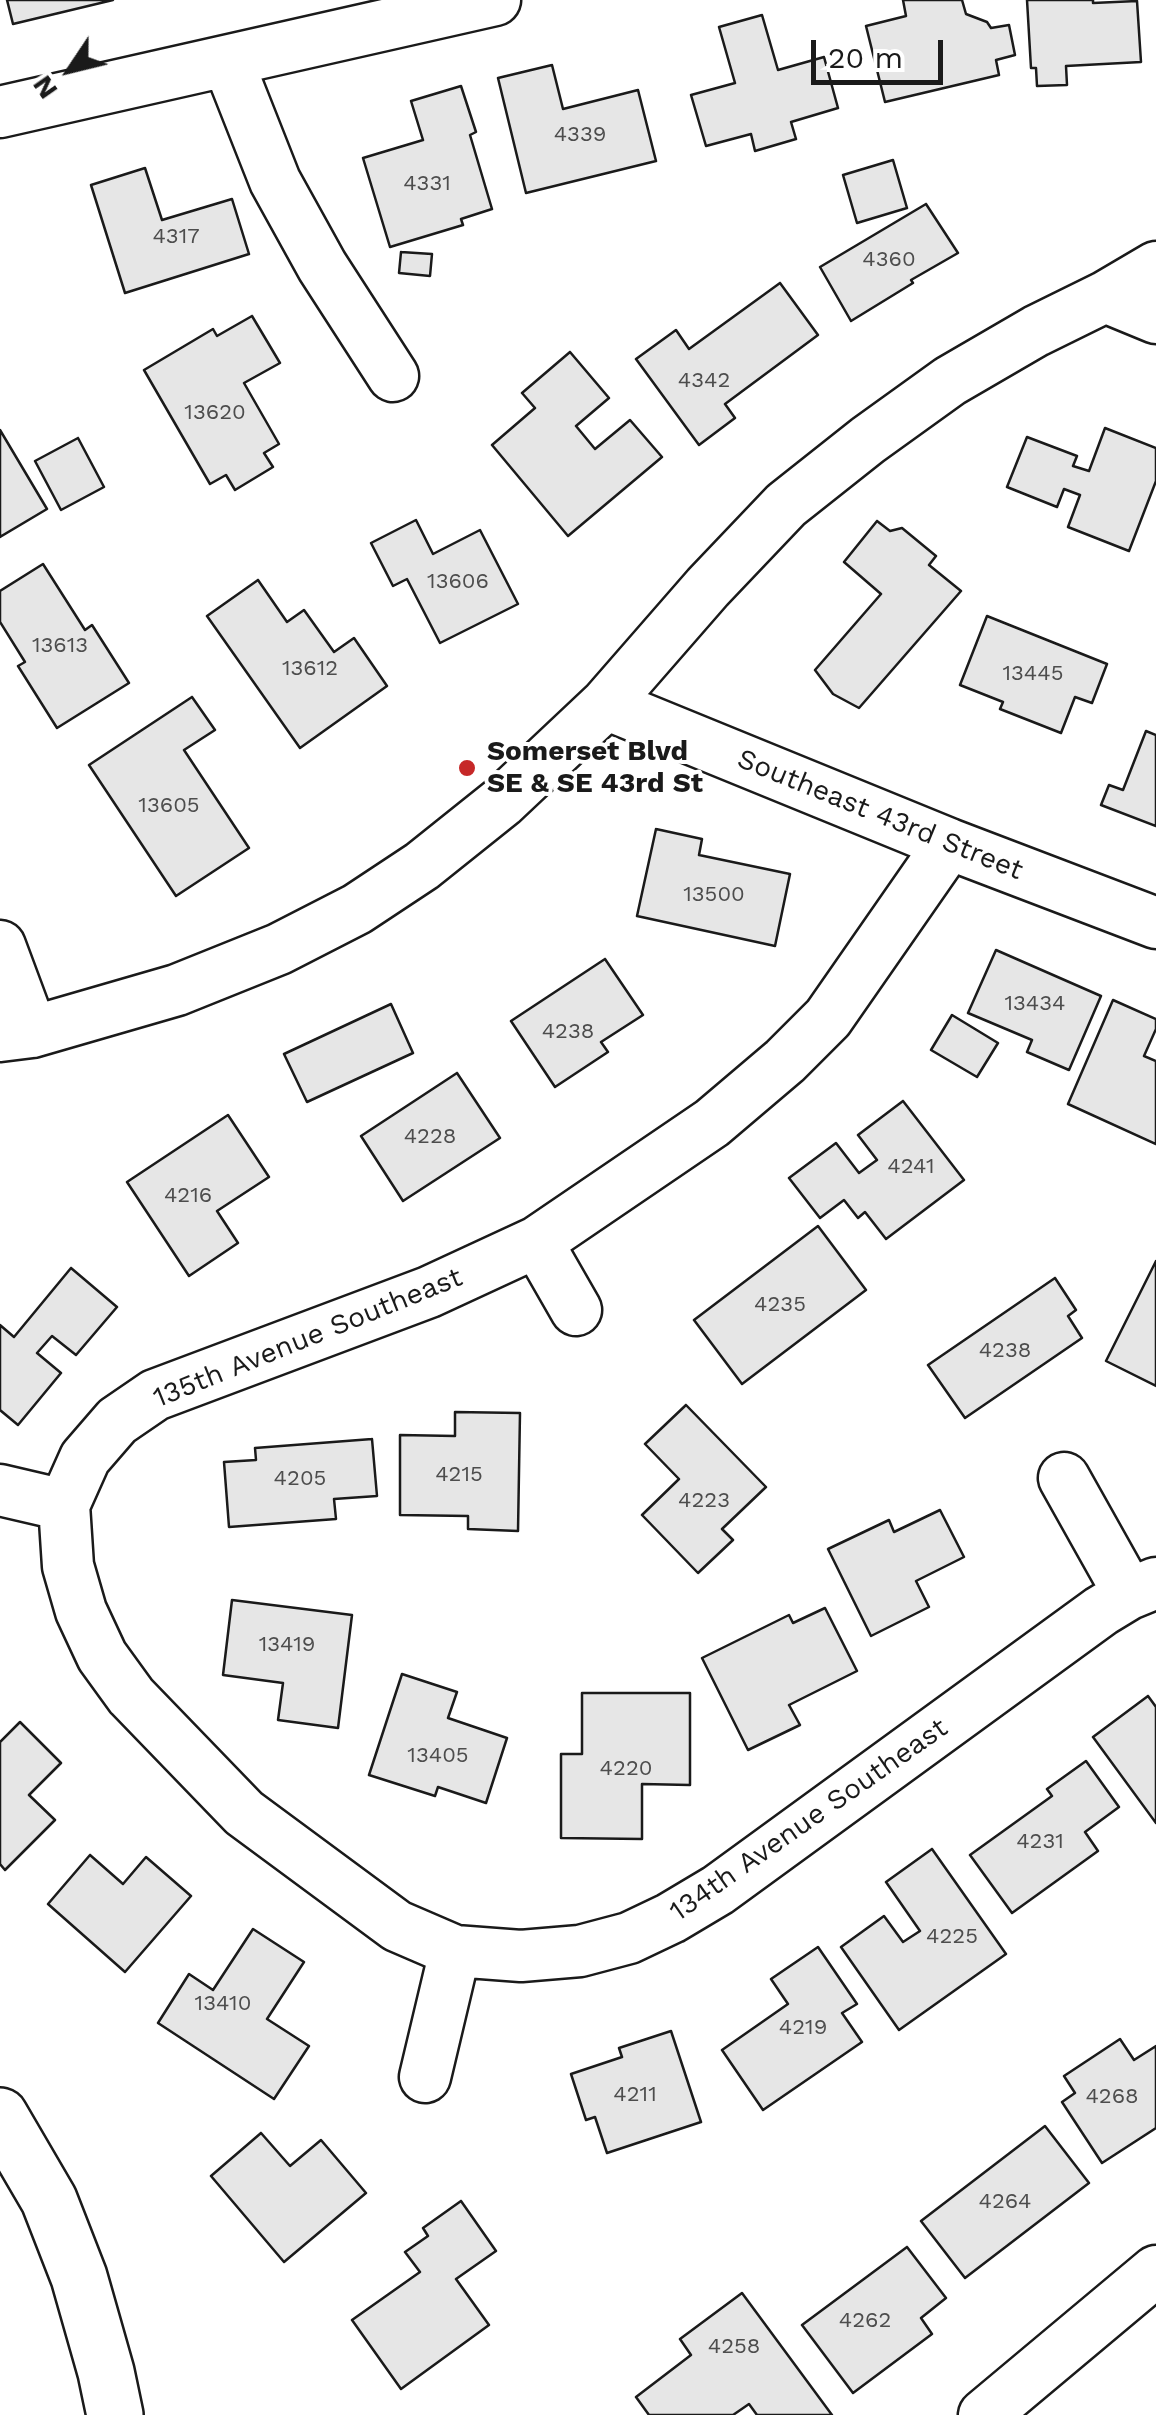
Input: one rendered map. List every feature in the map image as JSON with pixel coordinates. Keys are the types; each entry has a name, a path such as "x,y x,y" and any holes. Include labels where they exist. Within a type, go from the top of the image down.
{"main road":[{"path":"0,2116 49,2200 79,2277 115,2415"}],"street":[{"path":"0,112 495,0"},
{"path":"228,62 275,181 322,266 392,376"},
{"path":"0,946 16,1034 177,990 279,950 357,909 422,866 502,802 606,704 786,505 950,381 1156,267"},
{"path":"1105,298 1156,318"},
{"name":"Southeast 43rd Street","path":"606,704 1156,923"},
{"name":"135th Avenue Southeast","path":"64,1505 85,1458 117,1421 155,1395 428,1292 538,1242 712,1124 828,1018 950,844"},
{"path":"538,1242 576,1310"},
{"name":"134th Avenue Southeast","path":"64,1505 68,1566 81,1611 102,1656 130,1696 244,1813 398,1926 454,1951 521,1956 580,1951 629,1938 671,1918 718,1890 1069,1634 1142,1589 1064,1478"},
{"path":"0,1490 64,1505"},
{"path":"425,2077 454,1951"},
{"path":"984,2415 1156,2271"}],"building":[{"path":"7,0 113,0 13,24"},
{"path":"903,0 962,0 966,14 987,22 991,28 1009,25 1015,55 996,60 999,75 885,102 866,26 906,16"},
{"path":"1027,0 1137,1 1141,62 1066,66 1067,85 1037,86 1036,68 1031,68"},
{"path":"762,15 778,70 824,57 838,108 791,122 796,139 755,151 751,134 706,146 691,95 735,83 719,27"},
{"path":"552,65 563,109 638,90 656,161 526,193 498,78"},
{"path":"461,86 476,132 470,135 492,209 461,219 463,225 390,247 363,158 423,140 411,101"},
{"path":"893,160 907,208 857,223 843,175"},
{"path":"145,168 162,220 232,199 249,254 125,293 91,185"},
{"path":"926,204 958,253 851,321 820,267"},
{"path":"401,252 432,254 430,276 399,273"},
{"path":"780,283 818,335 725,404 735,418 699,445 636,359 676,330 689,349"},
{"path":"252,316 280,363 244,383 279,444 264,453 273,467 235,490 226,475 210,484 144,370 213,329 217,336"},
{"path":"570,352 609,398 576,426 595,449 630,420 662,457 568,536 492,445 535,408 522,393"},
{"path":"1105,428 1156,448 1156,481 1129,551 1068,527 1080,495 1064,489 1057,507 1007,487 1027,437 1077,456 1073,466 1089,471"},
{"path":"0,430 47,509 0,537"},
{"path":"78,438 104,487 61,510 35,461"},
{"path":"416,520 433,554 480,530 518,604 440,643 407,579 393,586 371,543"},
{"path":"877,521 890,531 902,528 936,556 929,565 961,591 859,708 833,694 815,670 881,594 844,562"},
{"path":"43,564 85,630 92,625 129,683 57,728 18,666 25,662 0,622 0,591"},
{"path":"258,580 287,622 304,610 334,652 354,638 387,686 300,748 207,616"},
{"path":"987,616 1107,664 1092,703 1075,697 1061,733 1000,709 1003,702 960,685"},
{"path":"192,697 215,730 184,750 249,848 176,896 89,765"},
{"path":"1146,731 1156,735 1156,826 1101,805 1109,785 1123,790"},
{"path":"656,829 702,839 699,855 790,874 775,946 637,916"},
{"path":"996,950 1101,996 1069,1070 1027,1052 1032,1040 968,1013"},
{"path":"605,959 643,1015 601,1042 608,1052 555,1087 511,1021"},
{"path":"1113,1000 1156,1019 1156,1029 1144,1056 1156,1061 1156,1144 1068,1104"},
{"path":"391,1004 413,1053 307,1102 284,1054"},
{"path":"952,1015 998,1043 977,1077 931,1050"},
{"path":"457,1073 500,1138 403,1201 361,1136"},
{"path":"903,1101 964,1180 886,1239 865,1212 858,1218 844,1200 820,1218 789,1178 836,1143 859,1173 877,1160 858,1135"},
{"path":"228,1115 269,1177 217,1211 238,1243 189,1276 127,1182"},
{"path":"818,1226 866,1290 742,1384 694,1320"},
{"path":"1156,1261 1156,1386 1106,1361"},
{"path":"71,1268 117,1307 76,1355 52,1336 37,1353 61,1373 18,1425 0,1410 0,1325 14,1337"},
{"path":"1055,1278 1076,1310 1068,1316 1082,1338 965,1418 928,1365"},
{"path":"686,1405 766,1487 722,1529 733,1540 698,1573 642,1515 679,1479 645,1444"},
{"path":"455,1412 520,1413 518,1531 468,1529 468,1516 400,1515 400,1435 455,1436"},
{"path":"372,1439 377,1496 334,1499 336,1519 229,1527 224,1462 256,1460 255,1448"},
{"path":"940,1510 964,1557 916,1581 929,1607 871,1636 828,1549 889,1520 894,1532"},
{"path":"232,1600 352,1615 338,1728 278,1720 283,1683 223,1675"},
{"path":"825,1608 857,1671 789,1705 800,1725 748,1750 702,1658 789,1615 793,1623"},
{"path":"402,1674 457,1692 448,1718 507,1738 486,1803 438,1787 435,1796 369,1775"},
{"path":"582,1693 690,1693 690,1785 642,1784 642,1839 561,1838 561,1754 582,1754"},
{"path":"1148,1696 1156,1707 1156,1823 1093,1737"},
{"path":"20,1722 61,1763 29,1795 55,1820 5,1870 0,1864 0,1742"},
{"path":"1086,1761 1119,1807 1085,1832 1098,1851 1012,1913 970,1855 1052,1796 1047,1789"},
{"path":"932,1849 1006,1954 899,2030 841,1947 884,1916 903,1942 920,1931 886,1882"},
{"path":"90,1855 123,1884 146,1857 191,1896 125,1972 48,1904"},
{"path":"253,1929 304,1962 267,2019 309,2046 274,2099 158,2023 189,1974 213,1990"},
{"path":"818,1947 857,2004 842,2013 862,2042 763,2110 722,2050 788,2004 771,1979"},
{"path":"671,2031 701,2122 607,2153 595,2117 586,2120 571,2074 622,2057 619,2048"},
{"path":"1120,2039 1134,2060 1156,2046 1156,2128 1102,2163 1062,2102 1075,2093 1064,2076"},
{"path":"1045,2126 1089,2183 965,2278 921,2221"},
{"path":"261,2133 290,2166 321,2140 366,2193 284,2262 211,2176"},
{"path":"461,2201 496,2251 456,2279 489,2325 401,2389 352,2320 420,2272 405,2252 428,2236 423,2228"},
{"path":"907,2247 946,2298 921,2318 932,2334 853,2393 802,2325"},
{"path":"742,2293 832,2415 757,2415 749,2404 733,2415 649,2415 636,2397 691,2355 680,2339"}],"place":[{"name":"Somerset Blvd SE & SE 43rd St","path":"467,768"}]}
